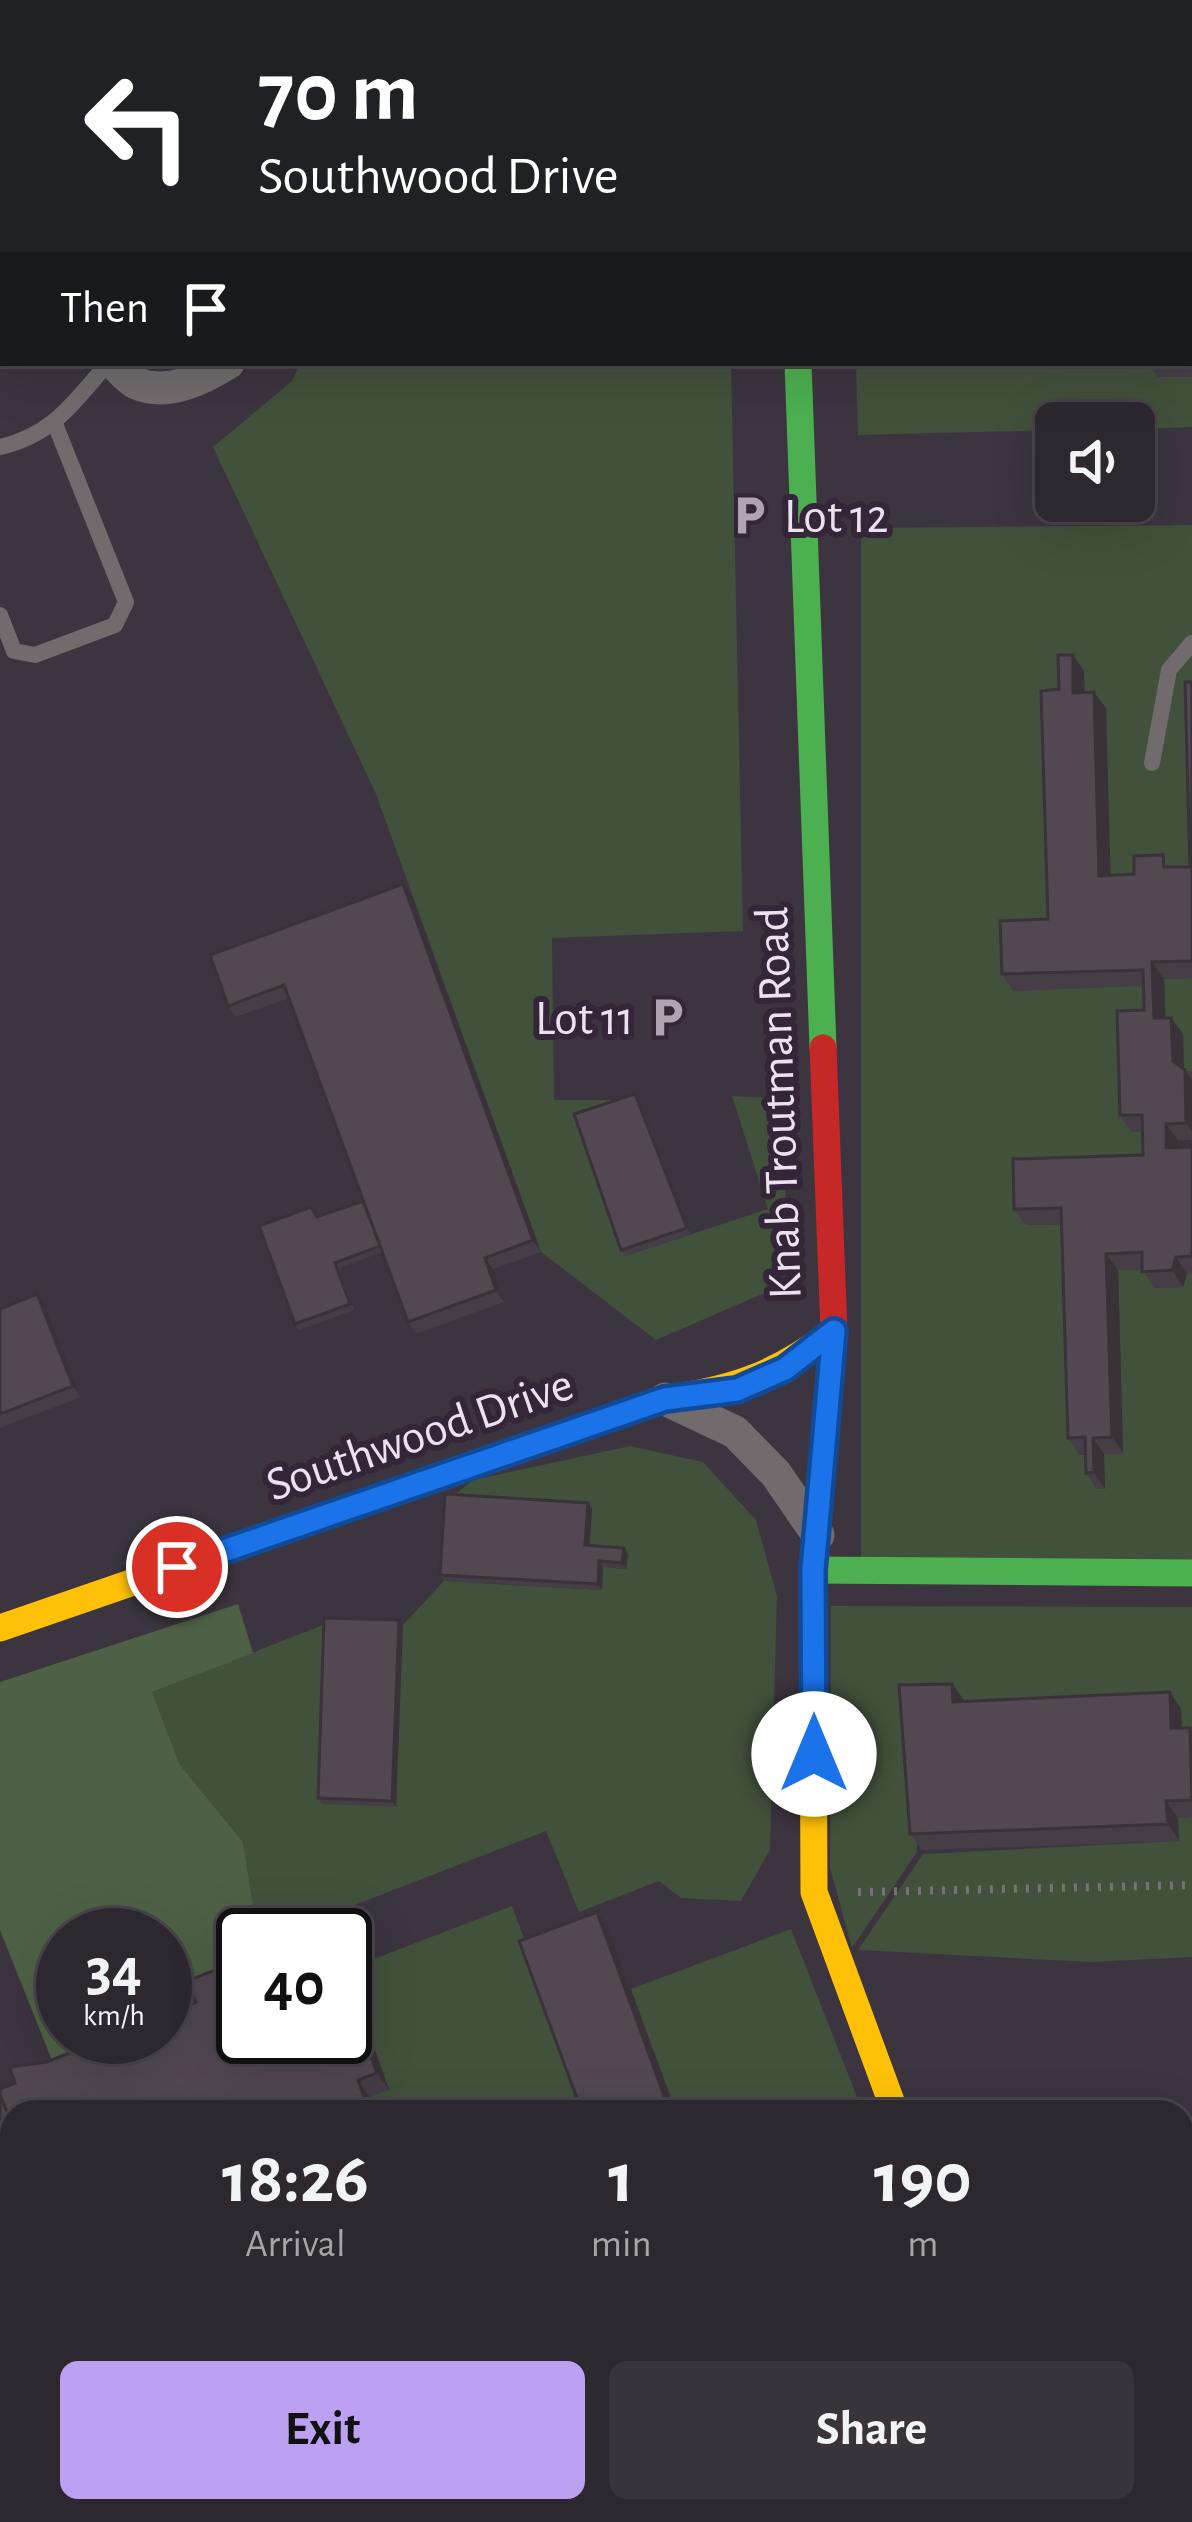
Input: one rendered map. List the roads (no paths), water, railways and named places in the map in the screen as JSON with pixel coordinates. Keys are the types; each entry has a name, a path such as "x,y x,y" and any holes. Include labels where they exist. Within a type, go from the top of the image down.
{"street":[{"path":"115,366 135,382 167,387 201,380 223,366"},
{"name":"Knab Troutman Road","path":"798,366 834,1331 813,1570 814,1892 892,2100"},
{"name":"Southwood Drive","path":"0,1628 665,1399 737,1390 785,1369 834,1331"},
{"path":"665,1399 735,1432 776,1474 818,1535"},
{"path":"813,1570 1192,1573"}],"lane":[{"path":"0,447 55,424 108,366"},
{"path":"0,615 14,651 35,655 115,625 126,602 55,424"},
{"path":"1152,763 1169,670 1192,643"}],"place":[{"name":"Lot 12","path":"750,515"},
{"name":"Lot 11","path":"668,1017"}]}
